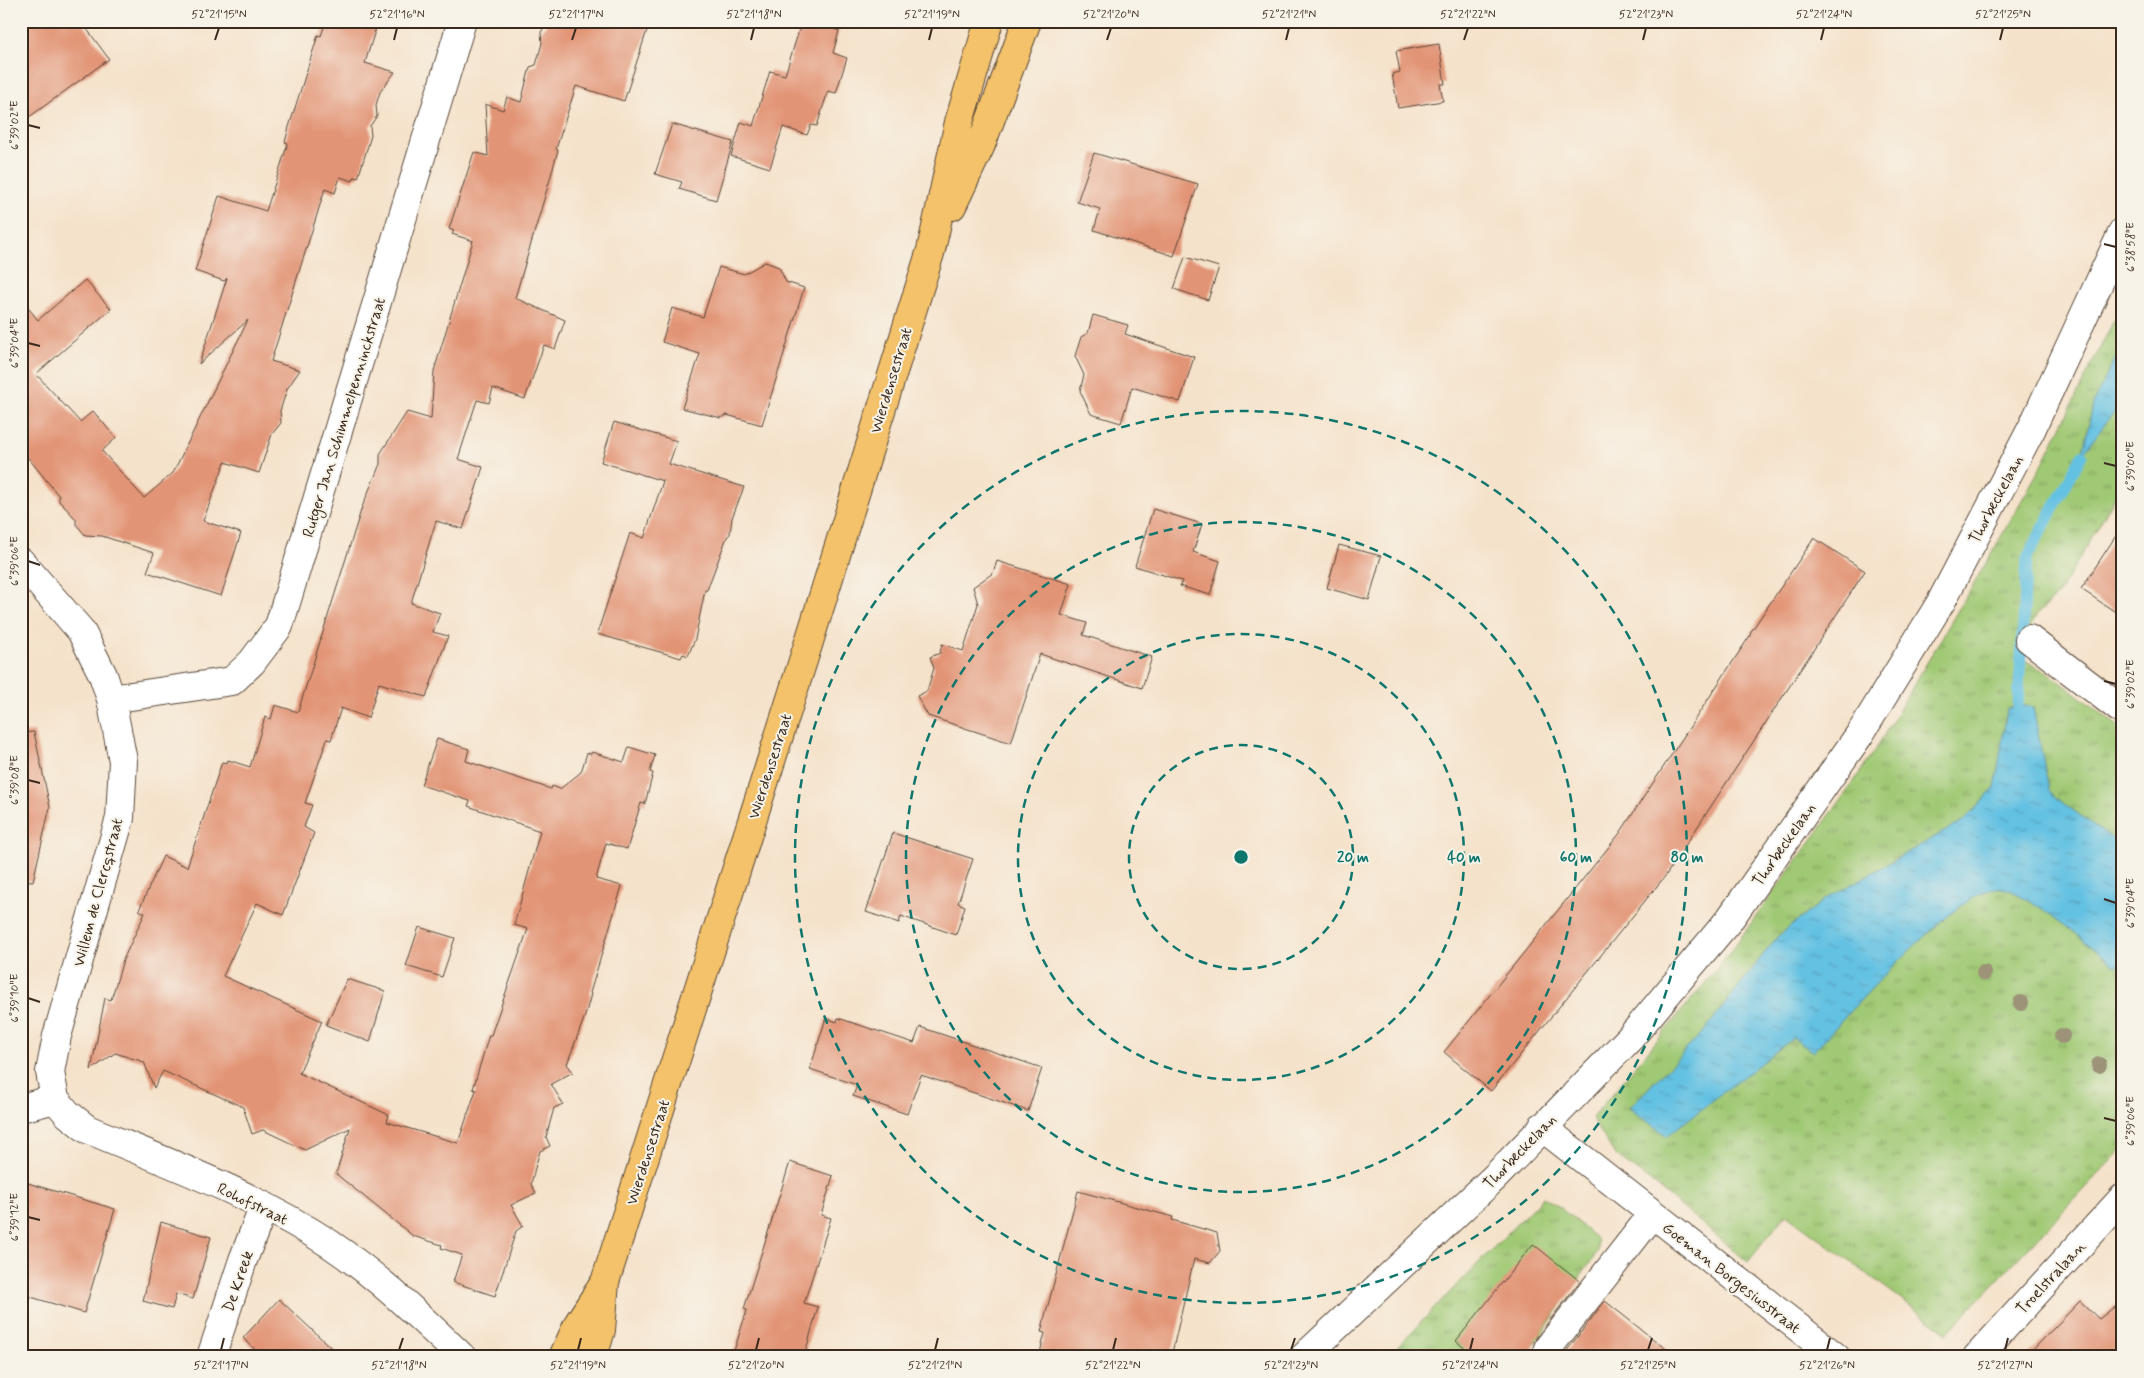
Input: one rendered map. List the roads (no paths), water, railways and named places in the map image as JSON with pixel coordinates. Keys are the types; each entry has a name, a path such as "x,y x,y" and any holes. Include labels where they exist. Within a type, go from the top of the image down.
{"main road":[{"name":"Wierdensestraat","path":"593,1357 601,1330 605,1282 808,645 931,250 959,122 990,21"},
{"name":"Wierdensestraat","path":"931,250 981,144 1026,21"},
{"name":"Wierdensestraat","path":"563,1357 579,1322 605,1282"}],"street":[{"name":"Rutger Jan Schimmelpenninckstraat","path":"111,699 232,680 252,662 279,626 462,21"},
{"name":"Thorbeckelaan","path":"1304,1357 1496,1177 1542,1127 1630,1038 1729,920 1860,734 1941,602 2023,445 2123,231"},
{"name":"Willem de Clercqstraat","path":"21,562 81,631 103,675 111,699 123,761 120,818 57,1036 50,1072 55,1099"},
{"path":"2029,638 2123,711"},
{"path":"21,1108 55,1099"},
{"name":"Rohofstraat","path":"55,1099 68,1114 87,1129 264,1206 331,1244 391,1290 462,1357"},
{"name":"Goeman Borgesiusstraat","path":"1542,1127 1652,1215 1836,1357"},
{"name":"Troelstralaan","path":"1977,1357 2123,1198"},
{"name":"De Kreek","path":"211,1357 243,1260 264,1206"},
{"name":"Goeman Borgesiusstraat","path":"1546,1357 1548,1348 1652,1215"}],"water":[{"path":"2123,343 2123,400 2082,455 2094,401"},
{"path":"2018,705 2033,707 2049,790 2056,798 2123,846 2123,965 2114,964 2042,909 2013,891 2002,888 1984,892 1960,907 1904,956 1813,1052 1793,1038 1667,1136 1629,1108 1705,1030 1777,937 1824,900 1963,821 1995,788 2007,709"}],"waterway":[{"path":"2018,705 2027,558 2082,455"}]}
